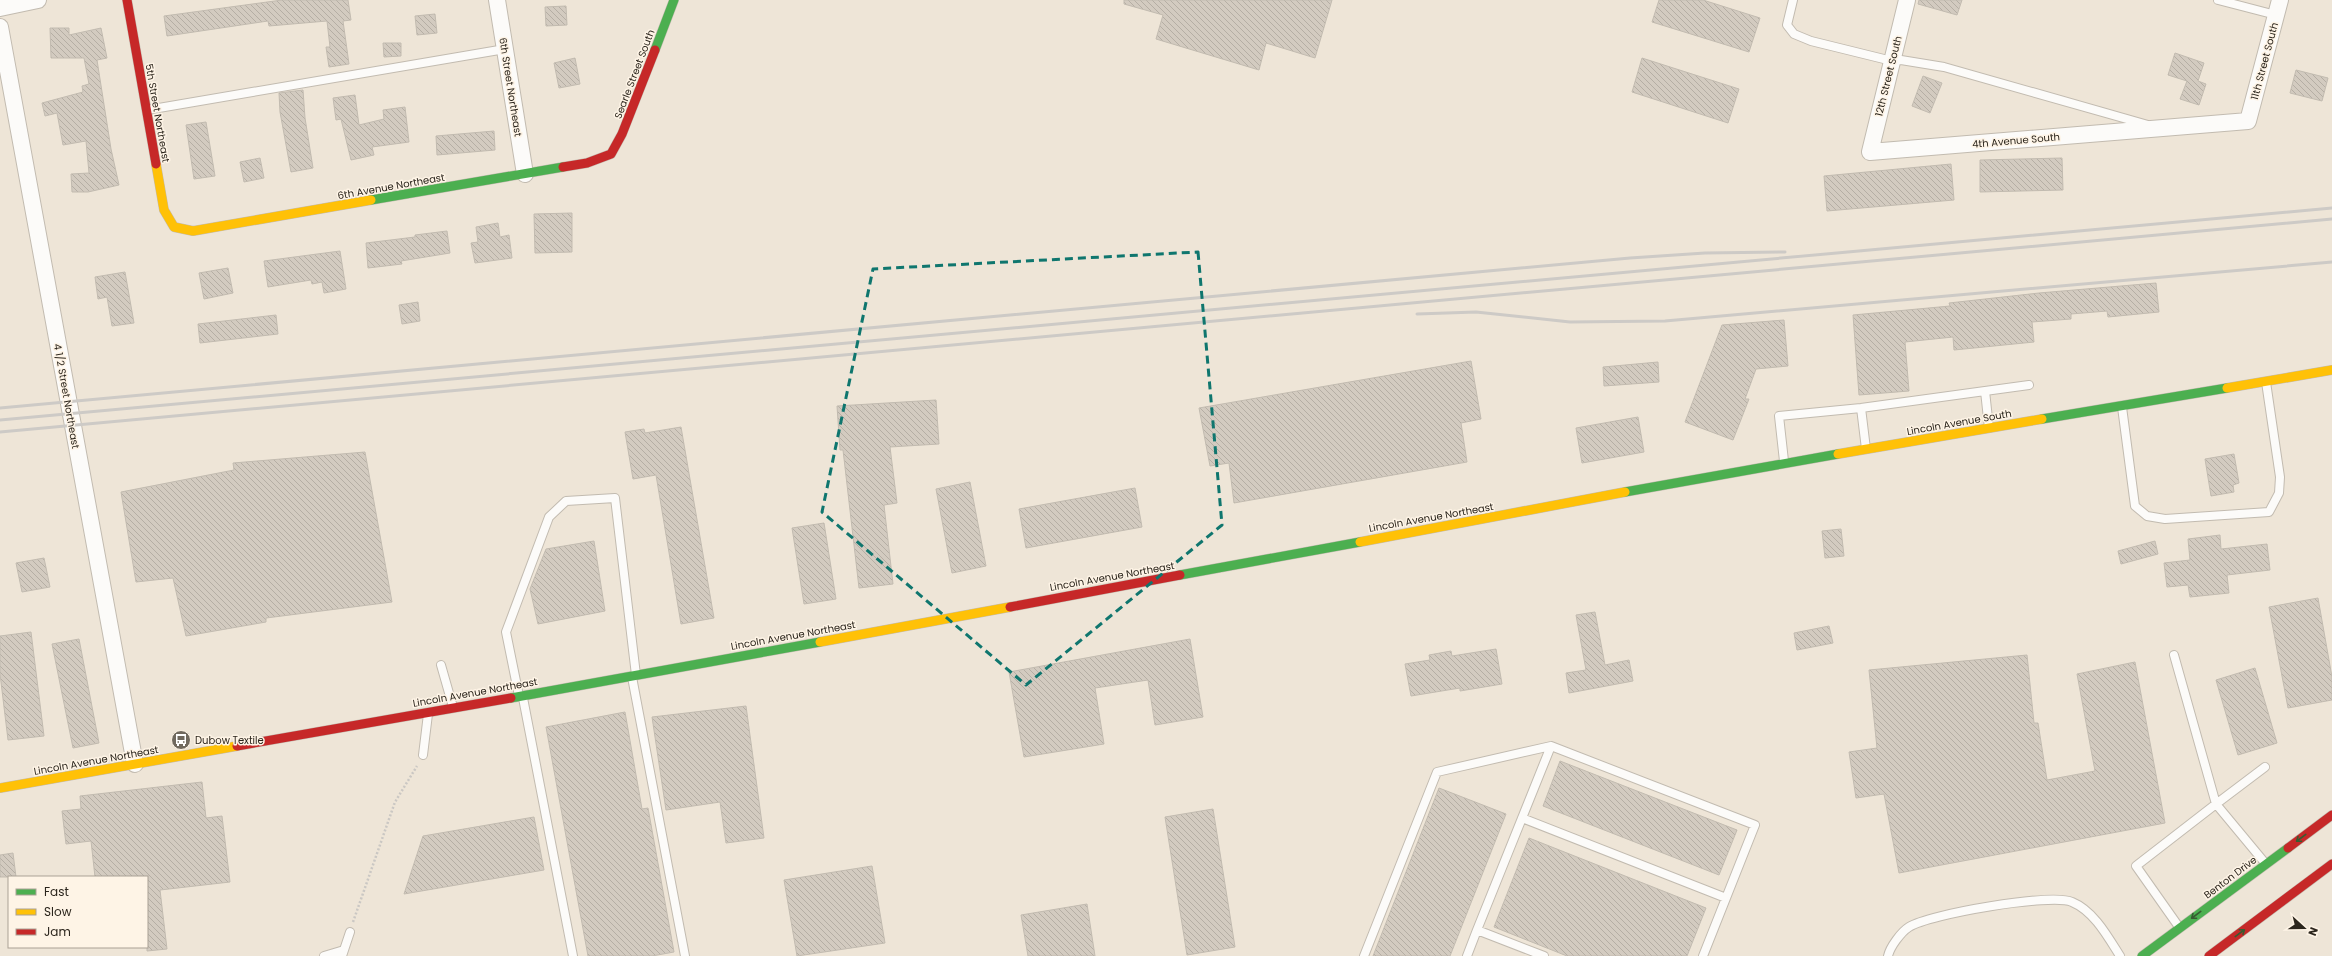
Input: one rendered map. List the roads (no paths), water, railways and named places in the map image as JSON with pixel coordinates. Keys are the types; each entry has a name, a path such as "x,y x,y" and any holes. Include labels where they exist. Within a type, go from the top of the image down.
{"street":[{"path":"0,8 38,0"},
{"name":"5th Street Northeast","path":"127,0 164,210 174,227"},
{"name":"6th Street Northeast","path":"497,0 525,174"},
{"name":"Searle Street South","path":"610,154 622,134 674,0"},
{"name":"12th Street South","path":"1870,152 1907,0"},
{"name":"11th Street South","path":"2248,121 2278,7"},
{"name":"4 1/2 Street Northeast","path":"0,27 135,764"},
{"name":"4th Avenue South","path":"1870,152 2248,121"},
{"name":"6th Avenue Northeast","path":"174,227 193,231 587,163 610,154"},
{"name":"Lincoln Avenue South","path":"1590,499 1784,463 2332,370"},
{"name":"Lincoln Avenue Northeast","path":"0,788 634,676 1590,499"},
{"name":"Benton Drive","path":"2142,956 2332,815"},
{"path":"2209,956 2332,864"}],"lane":[{"name":"4th Avenue South","path":"1793,0 1787,25 1794,34 1810,41 1892,61 1907,60 1944,67 2161,128"},
{"path":"2218,0 2278,7"},
{"path":"146,110 505,49"},
{"path":"2122,406 2135,506 2147,516 2165,519 2269,512 2279,493 2280,477 2266,381"},
{"path":"1784,463 1779,416 1861,408 2029,385"},
{"path":"1985,391 1989,428"},
{"path":"1861,408 1866,450"},
{"path":"573,956 521,695 506,632 549,517 566,501 615,498 634,676 685,956"},
{"path":"2174,655 2216,804 2266,864"},
{"path":"440,666 453,707"},
{"path":"423,755 429,712"},
{"path":"1467,956 1551,746"},
{"path":"1364,956 1437,772 1551,746 1755,825 1703,956"},
{"path":"2179,928 2136,866 2265,767"},
{"path":"1522,818 1726,898"},
{"path":"1888,956 1889,950 1908,927 1934,917 2050,898 2072,902 2091,915 2120,956"},
{"path":"1477,930 1544,956"},
{"path":"324,956 343,953 350,932"}],"railway":[{"path":"0,420 2332,208"},
{"path":"0,432 2332,219"},
{"path":"0,408 1630,258 1705,253 1785,252"},
{"path":"1417,314 1476,312 1570,322 1665,321 2332,262"}],"place":[{"name":"Dubow Textile","path":"181,740"}]}
